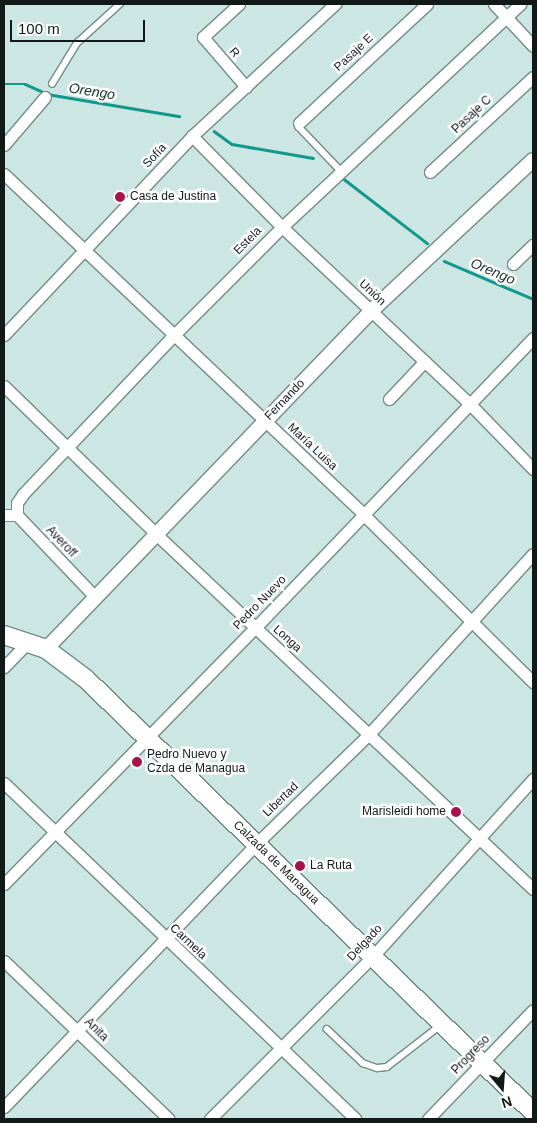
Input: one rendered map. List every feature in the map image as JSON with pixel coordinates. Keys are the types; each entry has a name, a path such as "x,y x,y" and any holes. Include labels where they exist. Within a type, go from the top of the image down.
{"main road":[{"name":"Calzada de Managua","path":"4,635 46,649 86,679 533,1112"}],"street":[{"name":"R","path":"239,4 203,37 246,87"},
{"name":"Sofía","path":"4,335 86,251 192,136 335,4"},
{"name":"Pasaje E","path":"299,123 427,4"},
{"path":"494,4 533,46"},
{"name":"Estela","path":"17,515 17,503 23,494 174,335 282,227 520,4"},
{"name":"Pasaje C","path":"430,172 533,77"},
{"path":"4,145 45,97"},
{"name":"Unión","path":"192,136 282,227 425,361 533,469"},
{"name":"Fernando","path":"46,649 371,311 533,160"},
{"name":"María Luisa","path":"4,174 364,516 533,682"},
{"path":"513,264 533,245"},
{"name":"Pedro Nuevo","path":"4,884 364,516 533,338"},
{"path":"389,399 425,361"},
{"name":"Longa","path":"4,386 156,534 533,889"},
{"path":"4,515 17,515"},
{"name":"Averoff","path":"17,515 95,597"},
{"name":"Libertad","path":"4,1107 256,844 370,734 472,624 533,554"},
{"path":"4,667 28,642"},
{"name":"Delgado","path":"210,1119 283,1049 372,956 533,779"},
{"name":"Carmela","path":"4,783 164,939 356,1119"},
{"name":"Anita","path":"4,961 169,1119"},
{"name":"Progreso","path":"428,1119 533,1010"}],"lane":[{"path":"52,84 78,43 120,4"},
{"path":"299,123 299,128 341,171"},
{"path":"327,1029 362,1063 377,1068 387,1067 443,1024"}],"waterway":[{"name":"Orengo","path":"4,84 25,84 47,94 179,116"},
{"name":"Orengo","path":"214,131 232,144 313,158"},
{"name":"Orengo","path":"344,179 427,243"},
{"name":"Orengo","path":"444,261 533,299"}],"place":[{"name":"Casa de Justina","path":"120,197"},
{"name":"Pedro Nuevo y Czda de Managua","path":"137,762"},
{"name":"Marisleidi home","path":"456,812"},
{"name":"La Ruta","path":"300,866"}]}
